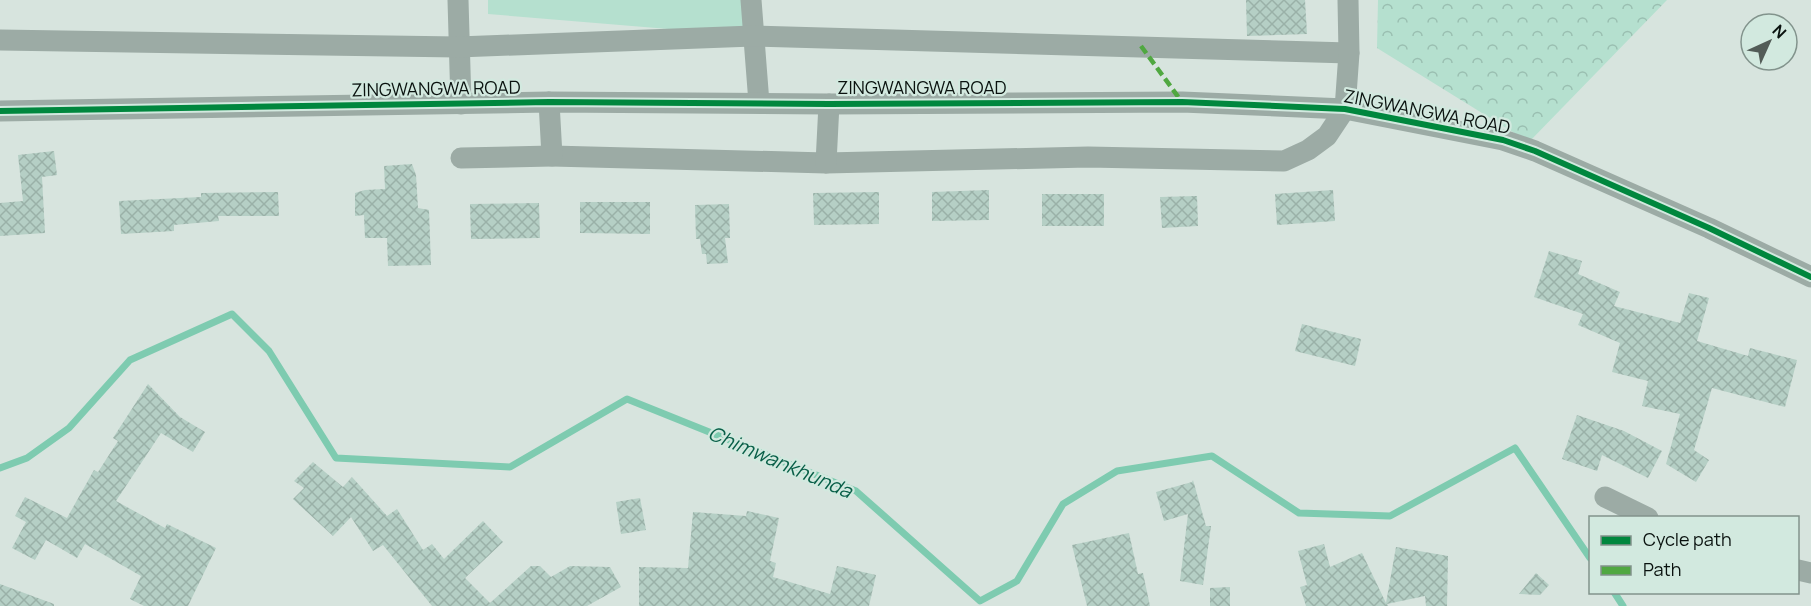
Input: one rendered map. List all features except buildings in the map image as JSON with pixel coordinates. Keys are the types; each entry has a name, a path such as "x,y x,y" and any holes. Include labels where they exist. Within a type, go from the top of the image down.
{"street":[{"path":"458,0 458,47 462,104"},
{"path":"752,0 759,103"},
{"path":"461,158 552,156 826,163 1088,157 1284,160 1308,150 1327,136 1345,109 1349,53 1348,0"},
{"path":"0,40 458,47 753,36 1349,53"},
{"path":"549,102 552,156"},
{"name":"ZINGWANGWA ROAD","path":"0,111 549,102 829,104 1182,102 1345,109 1503,140 1535,151 1811,277"},
{"path":"826,163 829,104"},
{"path":"1605,497 1644,516"}],"green space":[{"path":"488,0 754,0 753,36 488,14"},
{"path":"1378,0 1667,0 1529,142 1377,48"}],"waterway":[{"name":"Chimwankhunda","path":"0,468 27,458 69,428 130,360 232,314 269,351 336,458 510,467 627,399 856,491 980,601 1017,581 1063,504 1117,471 1212,456 1299,513 1390,516 1515,448 1589,557"},
{"name":"Chimwankhunda","path":"1615,594 1623,606"}],"marked path":[{"path":"1141,46 1182,102"}],"cycle path":[{"path":"0,111 549,102 829,104 1182,102 1345,109 1503,140 1535,151 1709,228 1811,277"}]}
